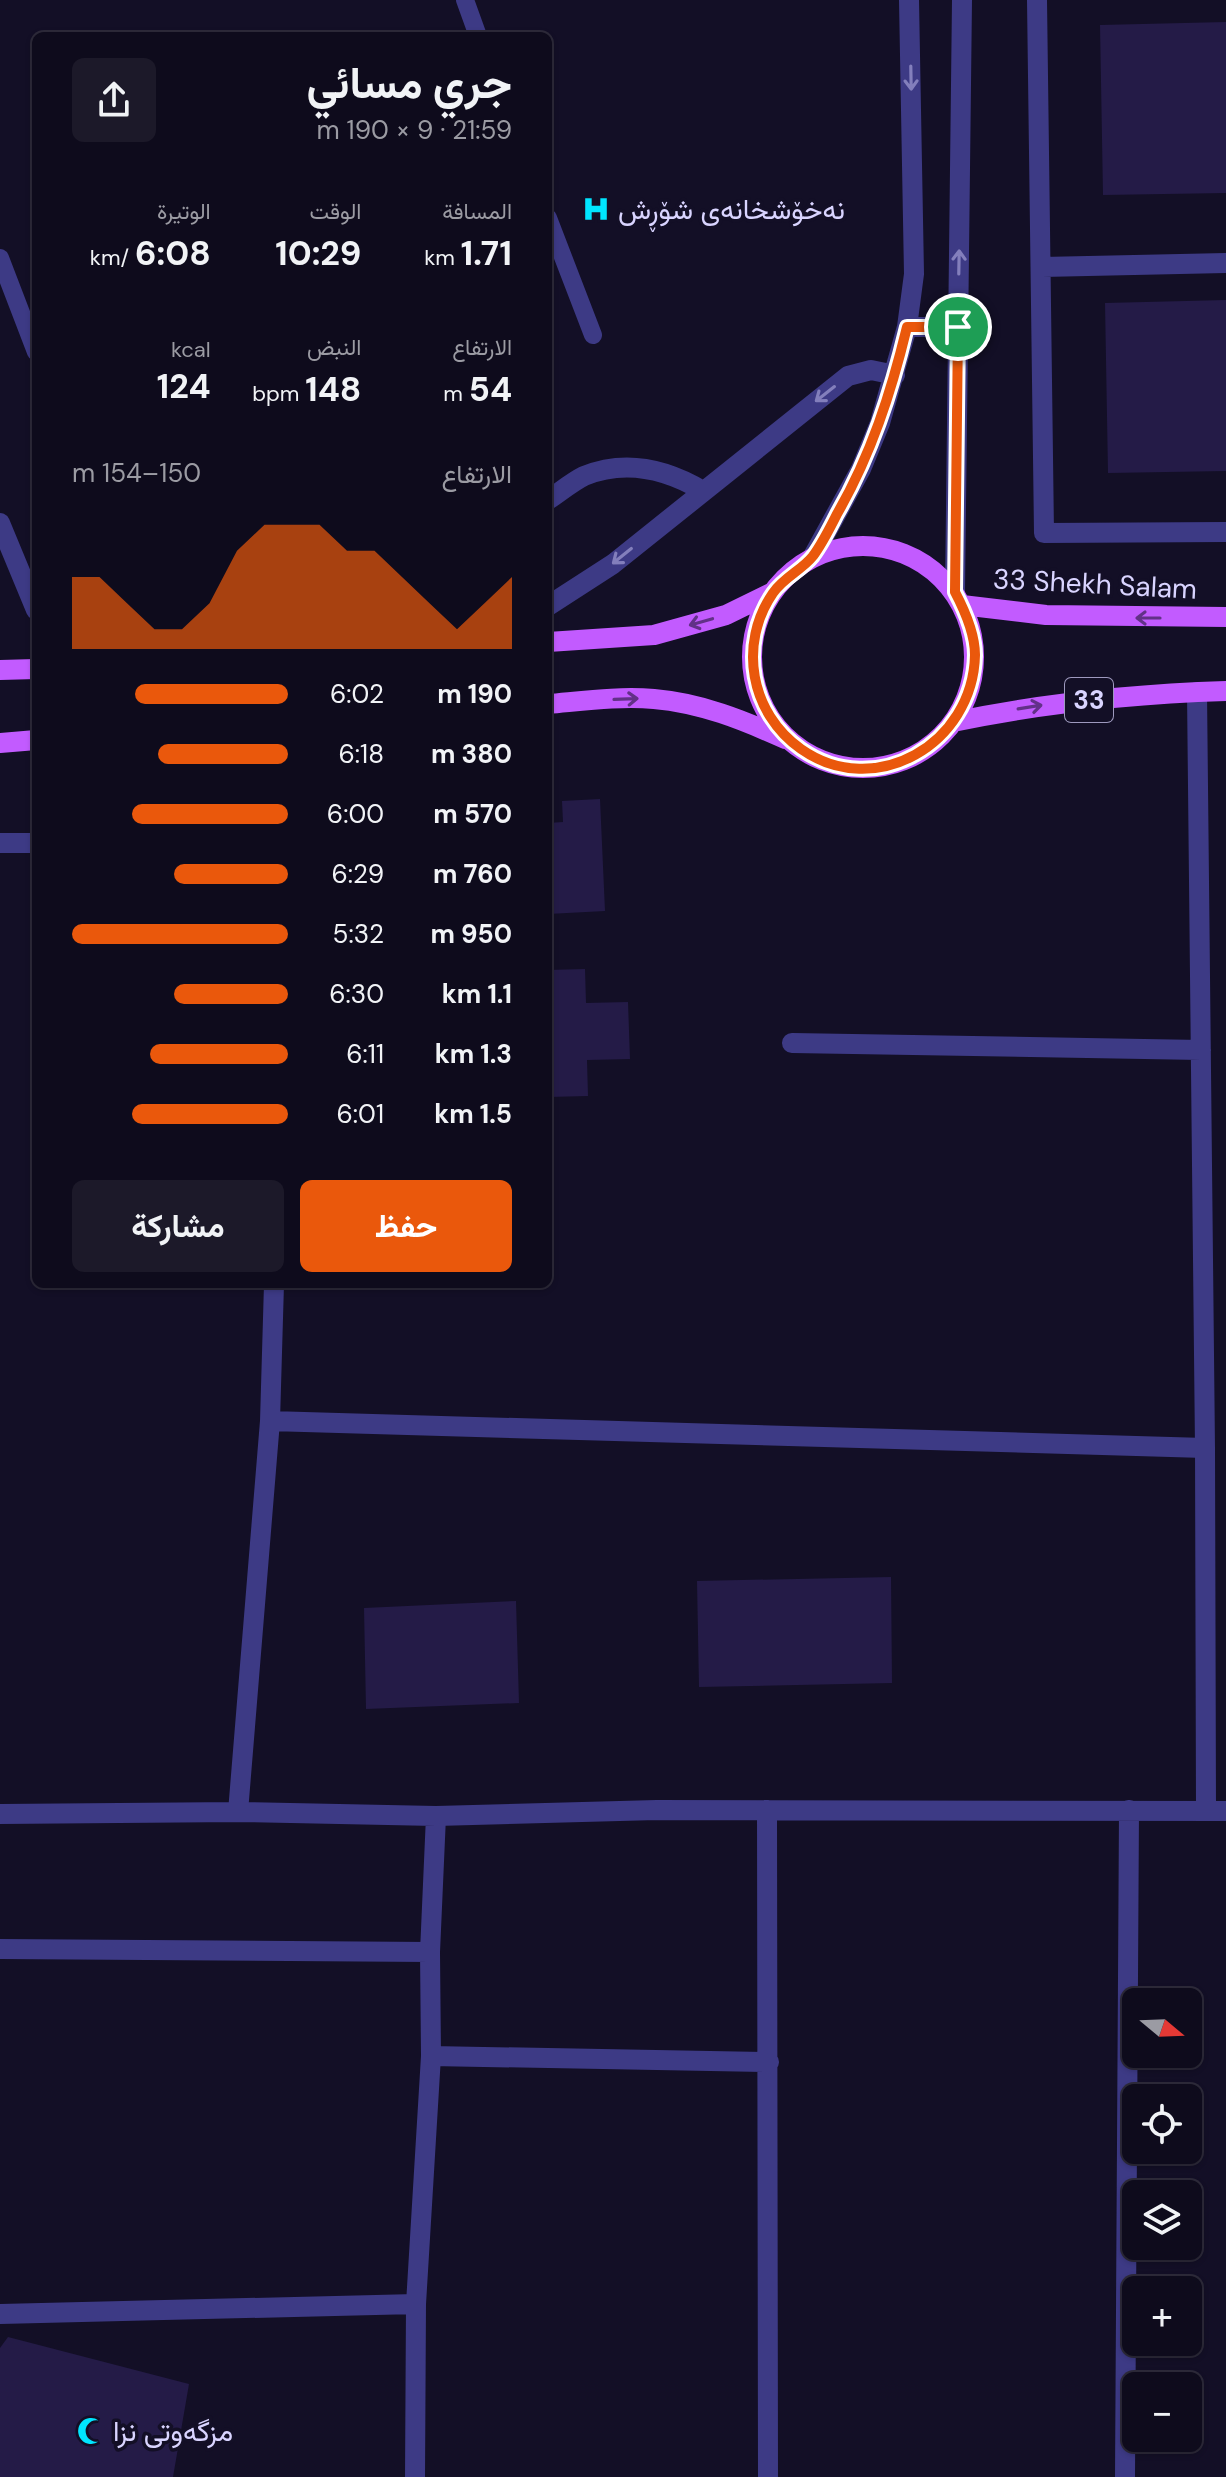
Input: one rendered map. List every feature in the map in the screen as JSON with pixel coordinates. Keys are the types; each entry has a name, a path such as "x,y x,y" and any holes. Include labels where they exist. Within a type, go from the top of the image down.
{"main road":[{"name":"33 Shekh Salam","path":"863,545 890,548 915,558 937,573 958,599 971,628 975,652 973,677 966,701 953,722 936,742 913,757 888,766 862,769 835,765 811,756 789,740 771,720 758,695 752,669 753,642 760,616 773,592 790,573 812,558 837,548 863,545"},
{"name":"33 Shekh Salam","path":"552,642 654,635 726,615 773,592"},
{"name":"33 Shekh Salam","path":"958,599 1046,615 1226,617"},
{"path":"0,670 32,669"},
{"name":"33","path":"953,722 1032,707 1114,697 1226,691"},
{"name":"33 Shekh Salam","path":"552,704 638,699 687,704 739,719 789,740"},
{"path":"0,743 32,740"}],"street":[{"path":"812,558 861,469 880,423 907,327 914,274 909,0"},
{"path":"958,599 962,0"},
{"path":"1037,0 1044,533 1226,532"},
{"path":"1042,267 1226,263"},
{"path":"907,327 958,327"},
{"path":"552,603 613,564 848,376 871,370 895,375"},
{"path":"552,497 581,477 623,467 665,472 703,491"},
{"path":"0,523 32,600"},
{"path":"0,1814 238,1812 436,1816 657,1810 1216,1811 1205,1448 1197,692"},
{"path":"0,843 32,843"},
{"path":"792,1043 1201,1050"},
{"path":"238,1812 270,1421 274,1288"},
{"path":"270,1421 1205,1448"},
{"path":"767,1810 768,2477"},
{"path":"1125,2477 1129,1810"},
{"path":"415,2477 416,2304 431,2056 430,1952 436,1816"},
{"path":"0,1949 430,1952"},
{"path":"431,2056 769,2062"},
{"path":"0,2314 416,2304"}],"lane":[{"path":"465,0 477,32"},
{"path":"552,228 593,335"},
{"path":"0,258 32,342"}],"building":[{"path":"1226,22 1226,193 1103,195 1100,25"},
{"path":"1226,300 1226,471 1108,473 1105,303"},
{"path":"600,799 605,911 552,914 552,823 563,822 562,801"},
{"path":"585,969 586,1003 628,1002 630,1059 587,1060 588,1096 552,1097 552,970"},
{"path":"891,1577 892,1683 699,1687 697,1581"},
{"path":"516,1601 519,1703 366,1709 364,1608"},
{"name":"مزگەوتی نزا","path":"8,2337 189,2384 173,2477 0,2477 0,2348"}],"place":[{"name":"نەخۆشخانەی شۆڕش","path":"596,209"},
{"name":"مزگەوتی نزا","path":"91,2431"}],"route":[{"path":"907,327 958,327 955,592 971,628 975,652 973,677 966,701 953,722 936,742 913,757 888,766 862,769 835,765 811,756 789,740 771,720 758,695 752,669 753,642 760,616 773,592 790,573 812,558 861,469 880,423 907,327"}]}
